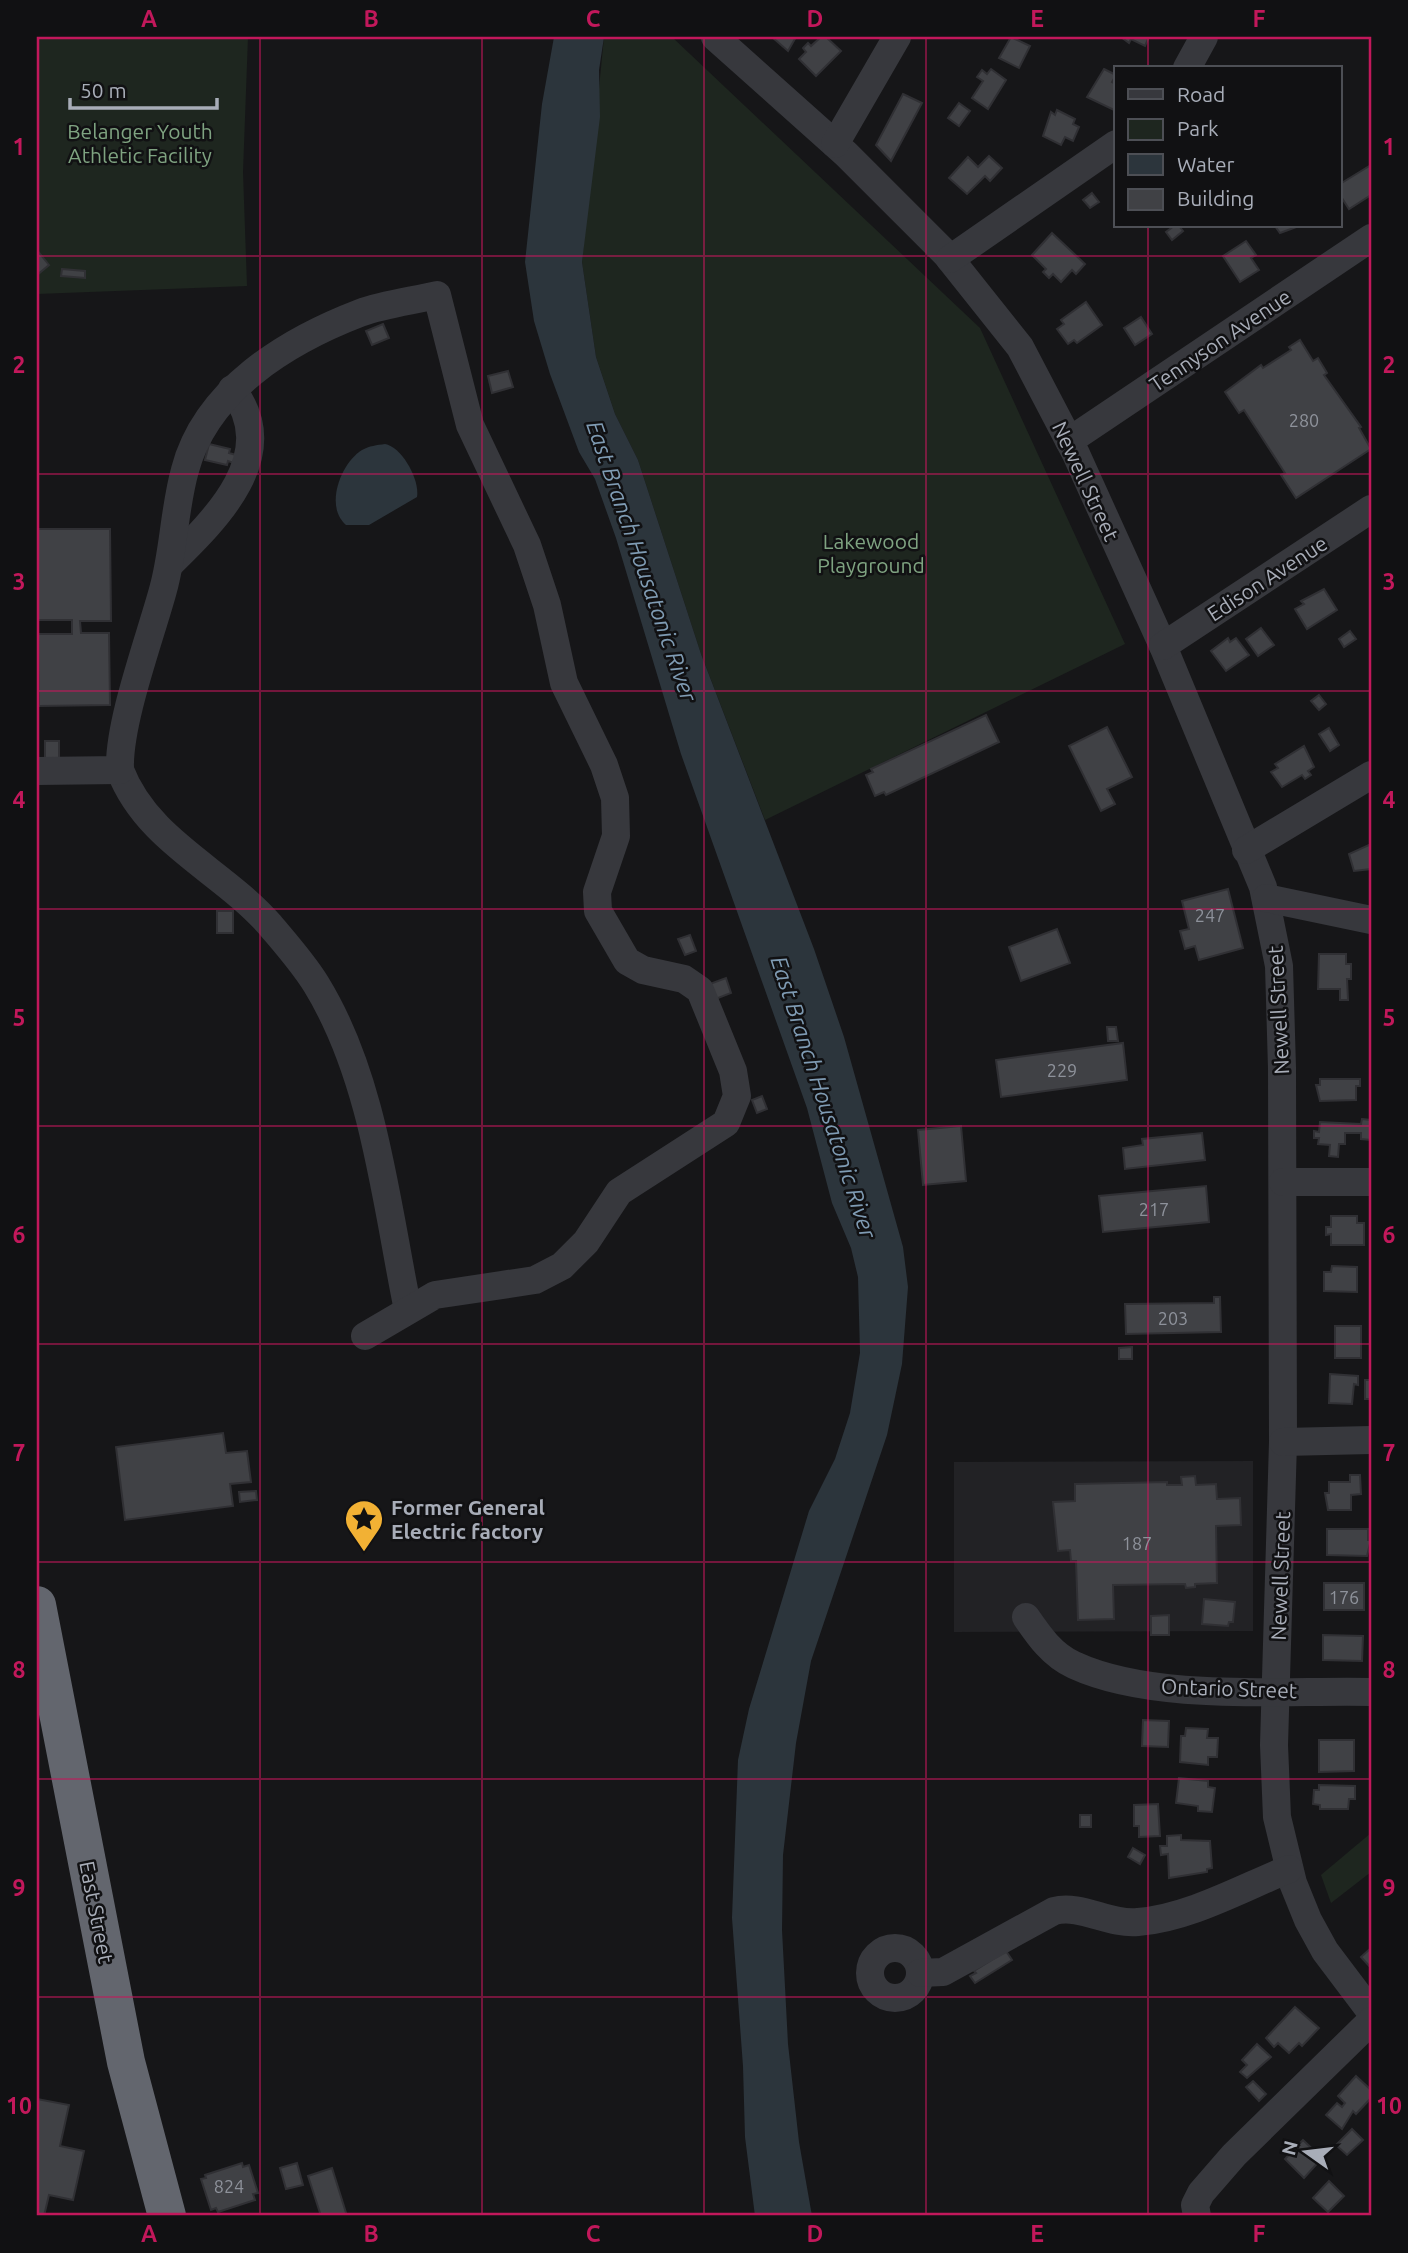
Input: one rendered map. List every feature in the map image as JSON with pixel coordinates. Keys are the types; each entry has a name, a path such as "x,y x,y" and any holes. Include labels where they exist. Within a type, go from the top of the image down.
{"highway":[{"name":"East Street","path":"37,1605 126,2062 167,2216"}],"street":[{"name":"Newell Street","path":"715,37 835,144 950,259 1020,348 1069,441 1163,646 1266,898 1279,966 1283,1182 1283,1442 1275,1780 1278,1817 1289,1869 1308,1920 1325,1951 1371,2012"},
{"path":"835,144 897,37"},
{"path":"1188,66 1204,37"},
{"path":"950,259 1114,145"},
{"name":"Tennyson Avenue","path":"1069,441 1371,239"},
{"path":"365,1336 435,1295 536,1280 562,1266 586,1242 605,1209 628,1185 726,1124 735,1107 737,1084 700,990 684,979 643,970 627,961 598,911 597,892 616,836 615,798 604,765 564,683 547,605 527,545 470,425 437,295 362,312 323,329 257,369 232,389 207,418 191,453 180,494 169,565 125,726 120,770 131,793 156,828 262,916 307,971 323,997 352,1060 363,1095 408,1310"},
{"path":"169,565 213,520 244,472 250,427 247,411 232,389"},
{"name":"Edison Avenue","path":"1163,646 1371,509"},
{"path":"37,771 120,770"},
{"path":"1246,850 1371,775"},
{"path":"1266,898 1371,920"},
{"path":"1283,1182 1371,1182"},
{"path":"1283,1442 1371,1440"},
{"name":"Ontario Street","path":"1026,1617 1045,1644 1073,1665 1127,1682 1193,1691 1371,1692"},
{"path":"920,1973 943,1972 1054,1911 1071,1909 1121,1922 1150,1920 1189,1909 1289,1869"},
{"path":"1197,2216 1195,2205 1201,2193 1234,2155 1371,2021"}],"shaded area":[{"path":"1253,1461 1253,1631 954,1632 954,1462"}],"green space":[{"name":"Belanger Youth Athletic Facility","path":"37,37 248,37 243,172 247,286 37,294"},
{"name":"Lakewood Playground","path":"604,37 672,37 980,328 1125,644 765,820 701,654 638,460 615,414 596,357 582,262"},
{"path":"1371,1833 1371,1872 1331,1903 1321,1875"}],"water":[{"name":"East Branch Housatonic River","path":"554,37 604,37 599,70 600,117 582,262 596,357 615,414 638,460 701,654 814,949 844,1037 903,1247 908,1287 902,1364 887,1435 811,1661 796,1743 783,1855 782,1930 788,2044 799,2142 812,2216 755,2216 745,2137 743,2066 732,1918 738,1760 749,1709 809,1511 835,1459 850,1413 860,1353 858,1277 851,1248 832,1203 807,1108 681,754 616,538 595,479 579,452 534,321 525,262 542,104"},
{"path":"385,444 398,451 408,465 416,482 417,497 369,525 346,525 336,507 342,474 354,456 362,450"}],"building":[{"path":"772,37 796,37 788,51"},
{"path":"821,37 826,37 841,51 816,76 799,59 806,52 803,48 808,43 811,46"},
{"path":"1011,37 1030,46 1019,68 999,58"},
{"path":"1121,37 1149,37 1145,46 1131,39 1129,43"},
{"path":"991,69 1006,80 988,109 972,98 983,81 977,77 982,70 987,74"},
{"path":"1104,69 1114,74 1114,110 1087,97"},
{"path":"903,94 922,103 891,161 876,145"},
{"path":"959,103 970,111 959,126 948,118"},
{"path":"1057,110 1075,119 1073,124 1079,127 1073,141 1065,137 1061,145 1043,136 1051,112 1055,115"},
{"path":"989,156 1002,168 990,181 985,176 967,194 949,178 968,157 978,167"},
{"path":"1371,165 1371,195 1349,209 1342,198 1342,183"},
{"path":"1092,193 1099,202 1090,208 1083,200"},
{"path":"1171,228 1181,228 1183,231 1172,240 1166,232"},
{"path":"1276,228 1294,228 1280,233"},
{"path":"1052,233 1085,264 1076,274 1072,270 1061,282 1053,274 1049,278 1043,272 1046,269 1032,255"},
{"path":"1246,241 1256,255 1251,258 1259,270 1240,282 1223,256"},
{"path":"37,250 49,265 37,275"},
{"path":"62,269 85,271 85,278 61,276"},
{"path":"1086,302 1102,325 1077,343 1074,340 1068,344 1057,329 1064,324 1061,320"},
{"path":"1141,317 1152,334 1135,345 1124,328"},
{"path":"383,324 389,338 372,345 366,331"},
{"path":"1300,340 1313,361 1318,358 1327,373 1324,375 1361,427 1359,428 1371,449 1296,498 1281,475 1285,473 1244,410 1239,413 1225,392 1261,365 1263,368 1291,350 1289,347"},
{"path":"508,371 513,387 492,393 488,376"},
{"path":"209,444 230,449 229,453 236,455 234,463 228,461 227,465 205,460"},
{"path":"37,529 110,529 111,621 80,621 81,633 109,633 110,705 39,706 38,634 72,634 72,620 37,620"},
{"path":"1324,589 1337,610 1307,629 1295,609 1304,604 1301,601"},
{"path":"1261,628 1274,645 1258,656 1246,639"},
{"path":"1350,631 1356,639 1344,647 1339,639"},
{"path":"1228,638 1230,642 1236,638 1249,655 1226,671 1211,651"},
{"path":"1319,695 1326,704 1319,710 1311,701"},
{"path":"986,715 999,742 886,795 884,792 875,796 866,775 873,772 871,769"},
{"path":"1107,727 1132,777 1107,789 1115,804 1101,811 1069,746"},
{"path":"1329,728 1339,745 1330,751 1319,734"},
{"path":"45,741 59,741 59,763 45,763"},
{"path":"1304,746 1314,767 1308,771 1311,775 1305,779 1302,775 1282,787 1271,772 1278,768 1275,764"},
{"path":"1371,844 1371,869 1354,871 1349,854"},
{"path":"1228,889 1243,948 1199,960 1195,946 1185,949 1180,931 1189,929 1182,901"},
{"path":"217,911 233,911 233,933 217,933"},
{"path":"1057,929 1070,963 1021,981 1009,947"},
{"path":"690,935 696,951 685,955 678,939"},
{"path":"1319,954 1346,954 1346,964 1351,964 1351,979 1347,979 1348,1000 1340,1000 1340,989 1318,989"},
{"path":"726,978 731,993 713,1000 707,985"},
{"path":"1107,1027 1116,1027 1118,1041 1108,1041"},
{"path":"1123,1043 1127,1080 1001,1097 996,1060"},
{"path":"1320,1079 1360,1079 1360,1086 1356,1086 1356,1100 1320,1101 1316,1085 1320,1085"},
{"path":"762,1096 767,1109 757,1113 752,1100"},
{"path":"1362,1119 1371,1120 1371,1140 1361,1139 1361,1133 1345,1133 1345,1144 1339,1144 1338,1157 1329,1156 1330,1145 1318,1144 1319,1138 1314,1138 1314,1131 1319,1132 1320,1122 1361,1124"},
{"path":"961,1126 966,1181 923,1185 918,1130"},
{"path":"1202,1133 1205,1160 1125,1169 1123,1148 1143,1145 1142,1139"},
{"path":"1206,1186 1209,1222 1103,1232 1099,1196"},
{"path":"1331,1216 1357,1216 1357,1223 1364,1223 1364,1245 1331,1245 1331,1234 1326,1235 1326,1227 1331,1227"},
{"path":"1332,1266 1357,1267 1357,1292 1324,1291 1324,1272 1331,1272"},
{"path":"1214,1297 1220,1297 1221,1332 1126,1334 1125,1304 1214,1303"},
{"path":"1335,1326 1361,1326 1361,1358 1335,1358"},
{"path":"1132,1347 1132,1359 1119,1359 1119,1348"},
{"path":"1330,1374 1358,1376 1358,1385 1354,1384 1352,1404 1329,1403"},
{"path":"1365,1380 1371,1380 1371,1399 1365,1399"},
{"path":"223,1433 226,1453 247,1451 251,1482 230,1484 233,1506 125,1520 116,1447"},
{"path":"1350,1475 1360,1475 1361,1494 1351,1495 1351,1510 1328,1510 1325,1493 1329,1493 1329,1482 1350,1482"},
{"path":"1195,1476 1196,1485 1216,1484 1217,1499 1240,1498 1241,1525 1216,1526 1217,1583 1195,1584 1195,1587 1186,1588 1185,1584 1113,1585 1114,1619 1078,1620 1076,1561 1071,1561 1070,1550 1058,1551 1053,1502 1075,1501 1075,1484 1167,1482 1167,1485 1182,1485 1181,1477"},
{"path":"256,1491 257,1500 240,1502 239,1492"},
{"path":"1327,1529 1368,1529 1368,1540 1371,1540 1367,1556 1327,1555"},
{"path":"1324,1583 1364,1583 1364,1610 1324,1610"},
{"path":"1204,1599 1235,1602 1233,1622 1229,1622 1228,1626 1202,1624"},
{"path":"1169,1615 1169,1635 1151,1635 1151,1616"},
{"path":"1323,1635 1363,1636 1362,1661 1323,1660"},
{"path":"1143,1720 1169,1721 1168,1747 1142,1746"},
{"path":"1186,1728 1208,1729 1207,1738 1218,1738 1217,1757 1208,1757 1208,1765 1180,1762 1181,1736 1185,1736"},
{"path":"1319,1740 1354,1740 1354,1771 1319,1772"},
{"path":"1179,1778 1208,1781 1208,1787 1215,1788 1212,1812 1198,1811 1198,1806 1176,1803"},
{"path":"1319,1785 1355,1786 1355,1799 1349,1799 1348,1809 1320,1809 1320,1805 1313,1804 1314,1790 1319,1790"},
{"path":"1158,1804 1160,1836 1139,1837 1139,1826 1134,1826 1134,1805"},
{"path":"1080,1815 1091,1815 1091,1827 1080,1827"},
{"path":"1181,1835 1181,1840 1210,1841 1212,1868 1207,1869 1207,1872 1169,1878 1168,1854 1161,1855 1160,1846 1167,1846 1167,1836"},
{"path":"1133,1848 1145,1855 1140,1864 1128,1857"},
{"path":"1371,1948 1371,1968 1361,1957"},
{"path":"1006,1951 1012,1960 975,1983 970,1976 976,1973 974,1971"},
{"path":"1295,2007 1319,2028 1302,2046 1299,2043 1289,2053 1278,2043 1274,2047 1266,2038"},
{"path":"1257,2044 1271,2057 1247,2078 1240,2072 1247,2065 1242,2060"},
{"path":"1356,2076 1371,2090 1371,2098 1356,2114 1353,2111 1342,2129 1326,2115 1337,2103 1342,2107 1345,2103 1338,2096"},
{"path":"1253,2081 1266,2094 1259,2101 1246,2087"},
{"path":"37,2099 69,2105 60,2146 84,2151 73,2200 49,2195 44,2216 37,2216"},
{"path":"1352,2129 1363,2140 1347,2155 1336,2145"},
{"path":"1303,2140 1322,2158 1304,2178 1285,2159"},
{"path":"242,2163 243,2167 249,2165 258,2193 253,2194 255,2200 218,2212 216,2208 211,2210 201,2179 206,2178 205,2175"},
{"path":"297,2163 303,2185 286,2189 280,2168"},
{"path":"332,2168 347,2216 321,2216 308,2176"},
{"path":"1329,2181 1344,2196 1328,2212 1313,2198"}],"place":[{"name":"Former General Electric factory","path":"364,1553"}]}
